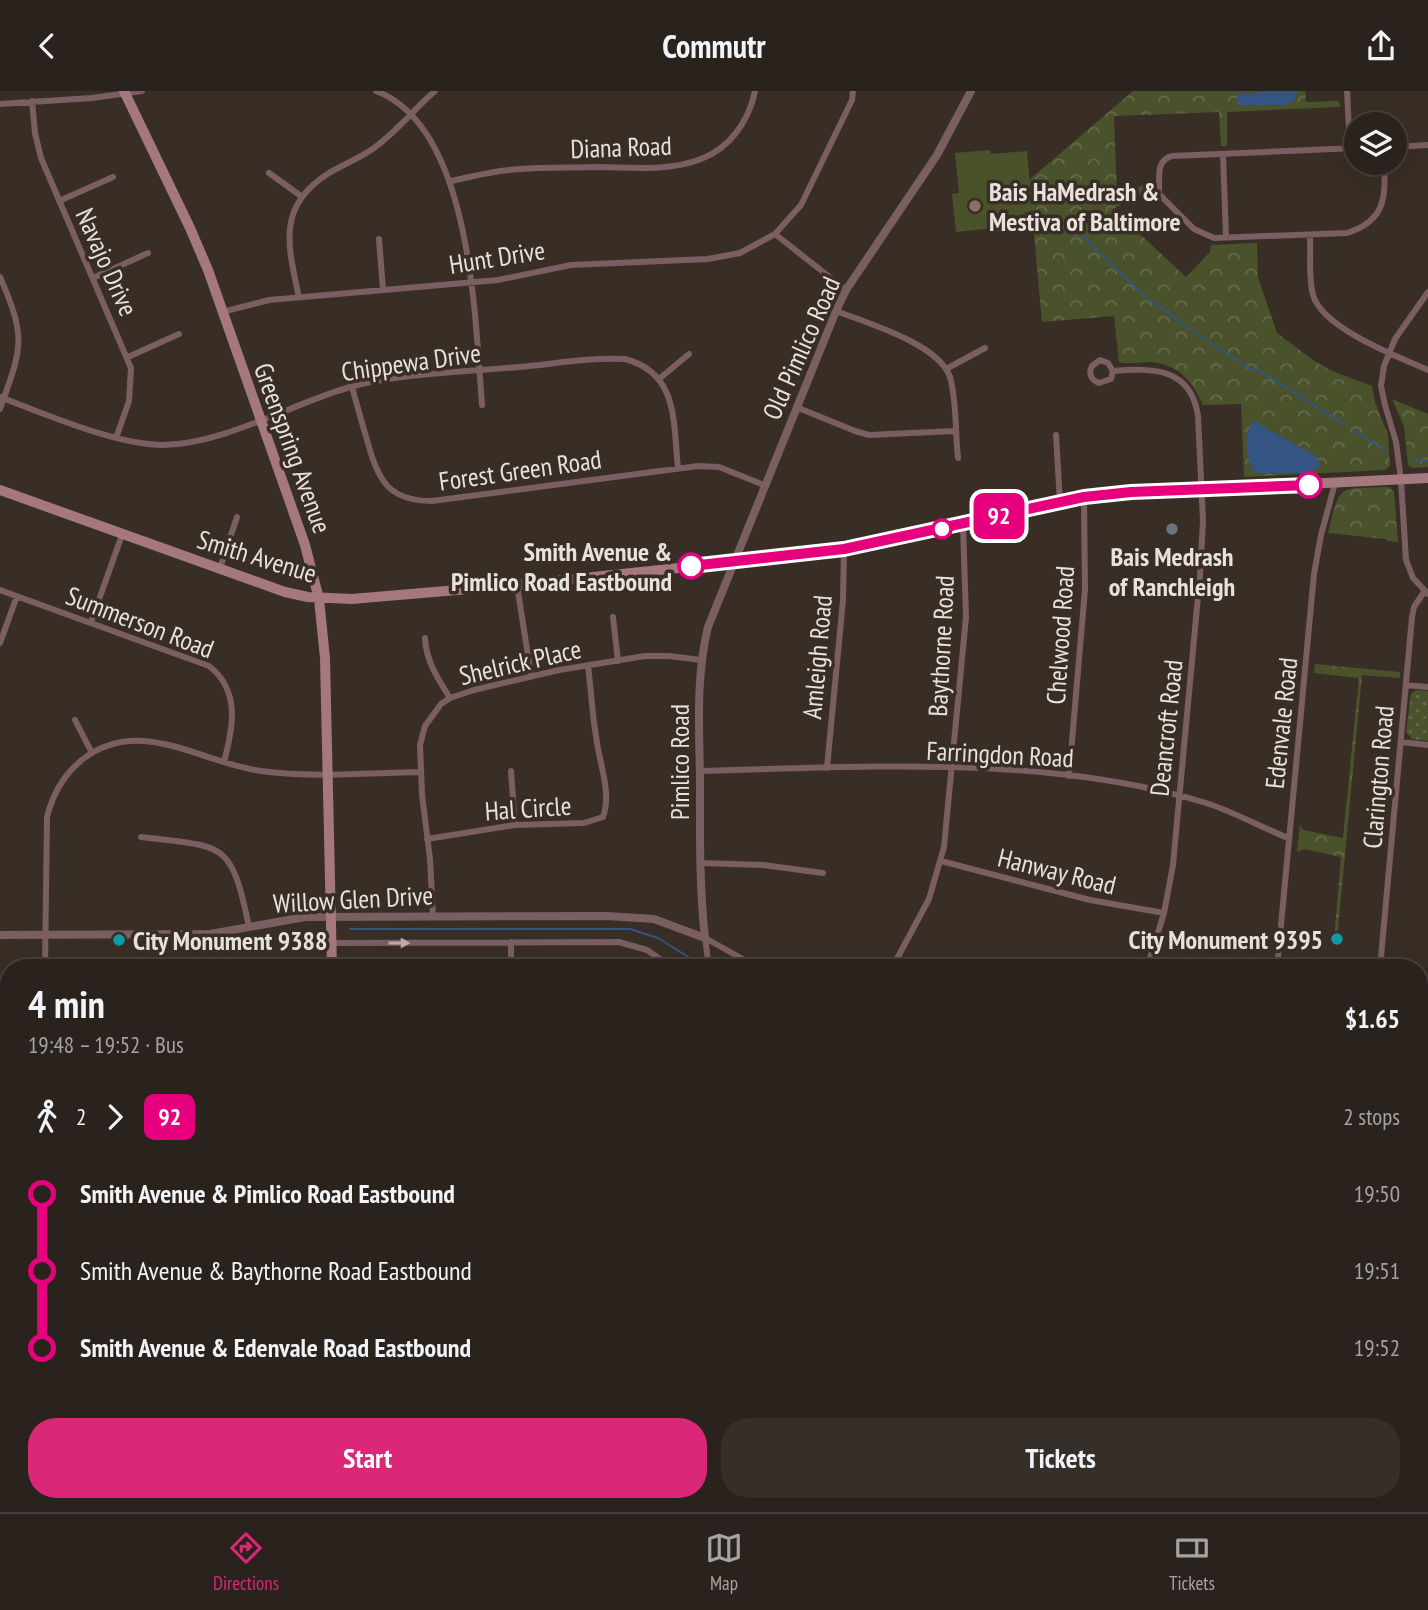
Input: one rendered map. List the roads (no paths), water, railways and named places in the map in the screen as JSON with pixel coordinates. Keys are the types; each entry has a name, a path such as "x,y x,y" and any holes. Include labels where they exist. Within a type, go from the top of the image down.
{"main road":[{"name":"Greenspring Avenue","path":"124,91 190,228 305,545 320,599 325,658 332,959"},
{"name":"Smith Avenue","path":"0,490 285,592 320,599 352,599 517,585 844,549 1084,497 1428,478"}],"street":[{"path":"0,104 92,98 124,91 142,91"},
{"path":"376,91 393,99 412,115 437,149 451,181 471,283 482,405"},
{"path":"299,297 288,235 291,216 302,196 319,179 383,142 435,91"},
{"name":"Diana Road","path":"451,181 528,168 664,166 689,163 712,154 733,137 748,114 755,91"},
{"path":"846,290 775,234 790,219 810,189 852,100 853,91"},
{"name":"Old Pimlico Road","path":"734,562 846,290 931,163 971,91"},
{"path":"1347,91 1349,112"},
{"name":"Navajo Drive","path":"32,101 37,146 131,368 131,389 116,438"},
{"path":"1407,146 1428,145"},
{"path":"1344,149 1165,158 1161,163 1159,194 1194,229 1214,238 1347,233 1361,229 1372,221 1384,199 1384,175"},
{"path":"1223,154 1226,237"},
{"path":"269,173 302,196"},
{"path":"59,201 113,177"},
{"name":"Hunt Drive","path":"222,312 253,303 471,283 571,265 718,258 740,253 775,234"},
{"path":"1310,235 1311,285 1317,304 1327,318 1388,353 1428,370"},
{"path":"379,239 383,290"},
{"path":"93,278 148,253"},
{"path":"0,277 17,319 20,338 17,358 0,409"},
{"path":"1426,593 1413,578 1406,560 1395,433 1382,395 1382,377 1388,353 1401,327 1428,292"},
{"path":"836,311 926,349 946,369 952,388 958,458"},
{"path":"128,357 179,334"},
{"path":"946,369 985,348"},
{"path":"678,468 671,404 659,379 689,354"},
{"name":"Chippewa Drive","path":"2,398 116,438 145,444 178,444 208,438 352,387 390,380 615,358 644,366 659,379"},
{"name":"Deancroft Road","path":"1113,371 1157,370 1168,374 1185,386 1197,406 1202,489 1200,575 1173,865 1164,913 1150,959"},
{"name":"Forest Green Road","path":"352,387 378,474 391,490 409,499 432,501 698,465 719,467 764,485"},
{"path":"796,407 869,435 955,431"},
{"path":"1056,435 1060,502"},
{"name":"Edenvale Road","path":"1278,959 1314,574 1335,484"},
{"name":"Chelwood Road","path":"1069,776 1085,589 1084,497"},
{"path":"220,568 237,517"},
{"name":"Baythorne Road","path":"898,958 929,898 941,861 966,617 963,525"},
{"path":"91,622 122,535"},
{"name":"Amleigh Road","path":"827,768 843,600 844,549"},
{"name":"Pimlico Road","path":"708,959 700,863 701,660 715,605 734,562"},
{"path":"517,585 531,675"},
{"name":"Summerson Road","path":"0,590 200,661 217,672 228,688 232,707 232,728 225,762"},
{"name":"Clarington Road","path":"1381,959 1412,617 1414,607 1426,593"},
{"path":"0,643 17,596"},
{"path":"613,617 618,661"},
{"path":"425,638 428,657 450,698"},
{"name":"Shelrick Place","path":"433,916 421,745 425,726 434,712 450,698 531,675 657,656 701,660"},
{"name":"Hal Circle","path":"427,839 515,825 584,823 603,817 607,793 595,735 588,665"},
{"path":"1406,685 1428,687"},
{"path":"75,720 92,753"},
{"path":"46,959 46,835 50,807 57,789 68,773 92,753 117,743 152,740 257,771 421,772"},
{"path":"1401,742 1428,745"},
{"name":"Farringdon Road","path":"699,771 952,768 1015,770 1069,776 1179,796 1215,806 1288,838"},
{"path":"511,771 515,825"},
{"path":"141,837 204,845 228,859 237,876 249,927"},
{"name":"Hanway Road","path":"941,861 1090,900 1164,913"},
{"path":"700,863 763,865 823,873"},
{"name":"Willow Glen Drive","path":"0,935 192,935 223,933 283,919 330,916 640,916 667,922 705,938"},
{"path":"705,938 743,959"},
{"path":"511,942 511,959"},
{"name":"Willow Glen Drive","path":"331,943 629,943 648,950 660,959"}],"water":[{"path":"1298,91 1294,101 1285,105 1237,105 1237,94"},
{"path":"1254,421 1317,457 1320,467 1306,473 1255,473 1249,461 1247,447 1248,433"}],"waterway":[{"path":"1069,221 1144,295 1191,330 1344,424"},
{"path":"1353,430 1383,449"},
{"path":"1414,460 1428,461"},
{"path":"350,929 630,929 658,938 691,959"}],"place":[{"name":"Bais HaMedrash & Mestiva of Baltimore","path":"975,206"},
{"name":"Bais Medrash of Ranchleigh","path":"1172,529"},
{"name":"Smith Avenue & Pimlico Road Eastbound","path":"691,566"},
{"name":"City Monument 9395","path":"1337,939"},
{"name":"City Monument 9388","path":"119,940"}]}
